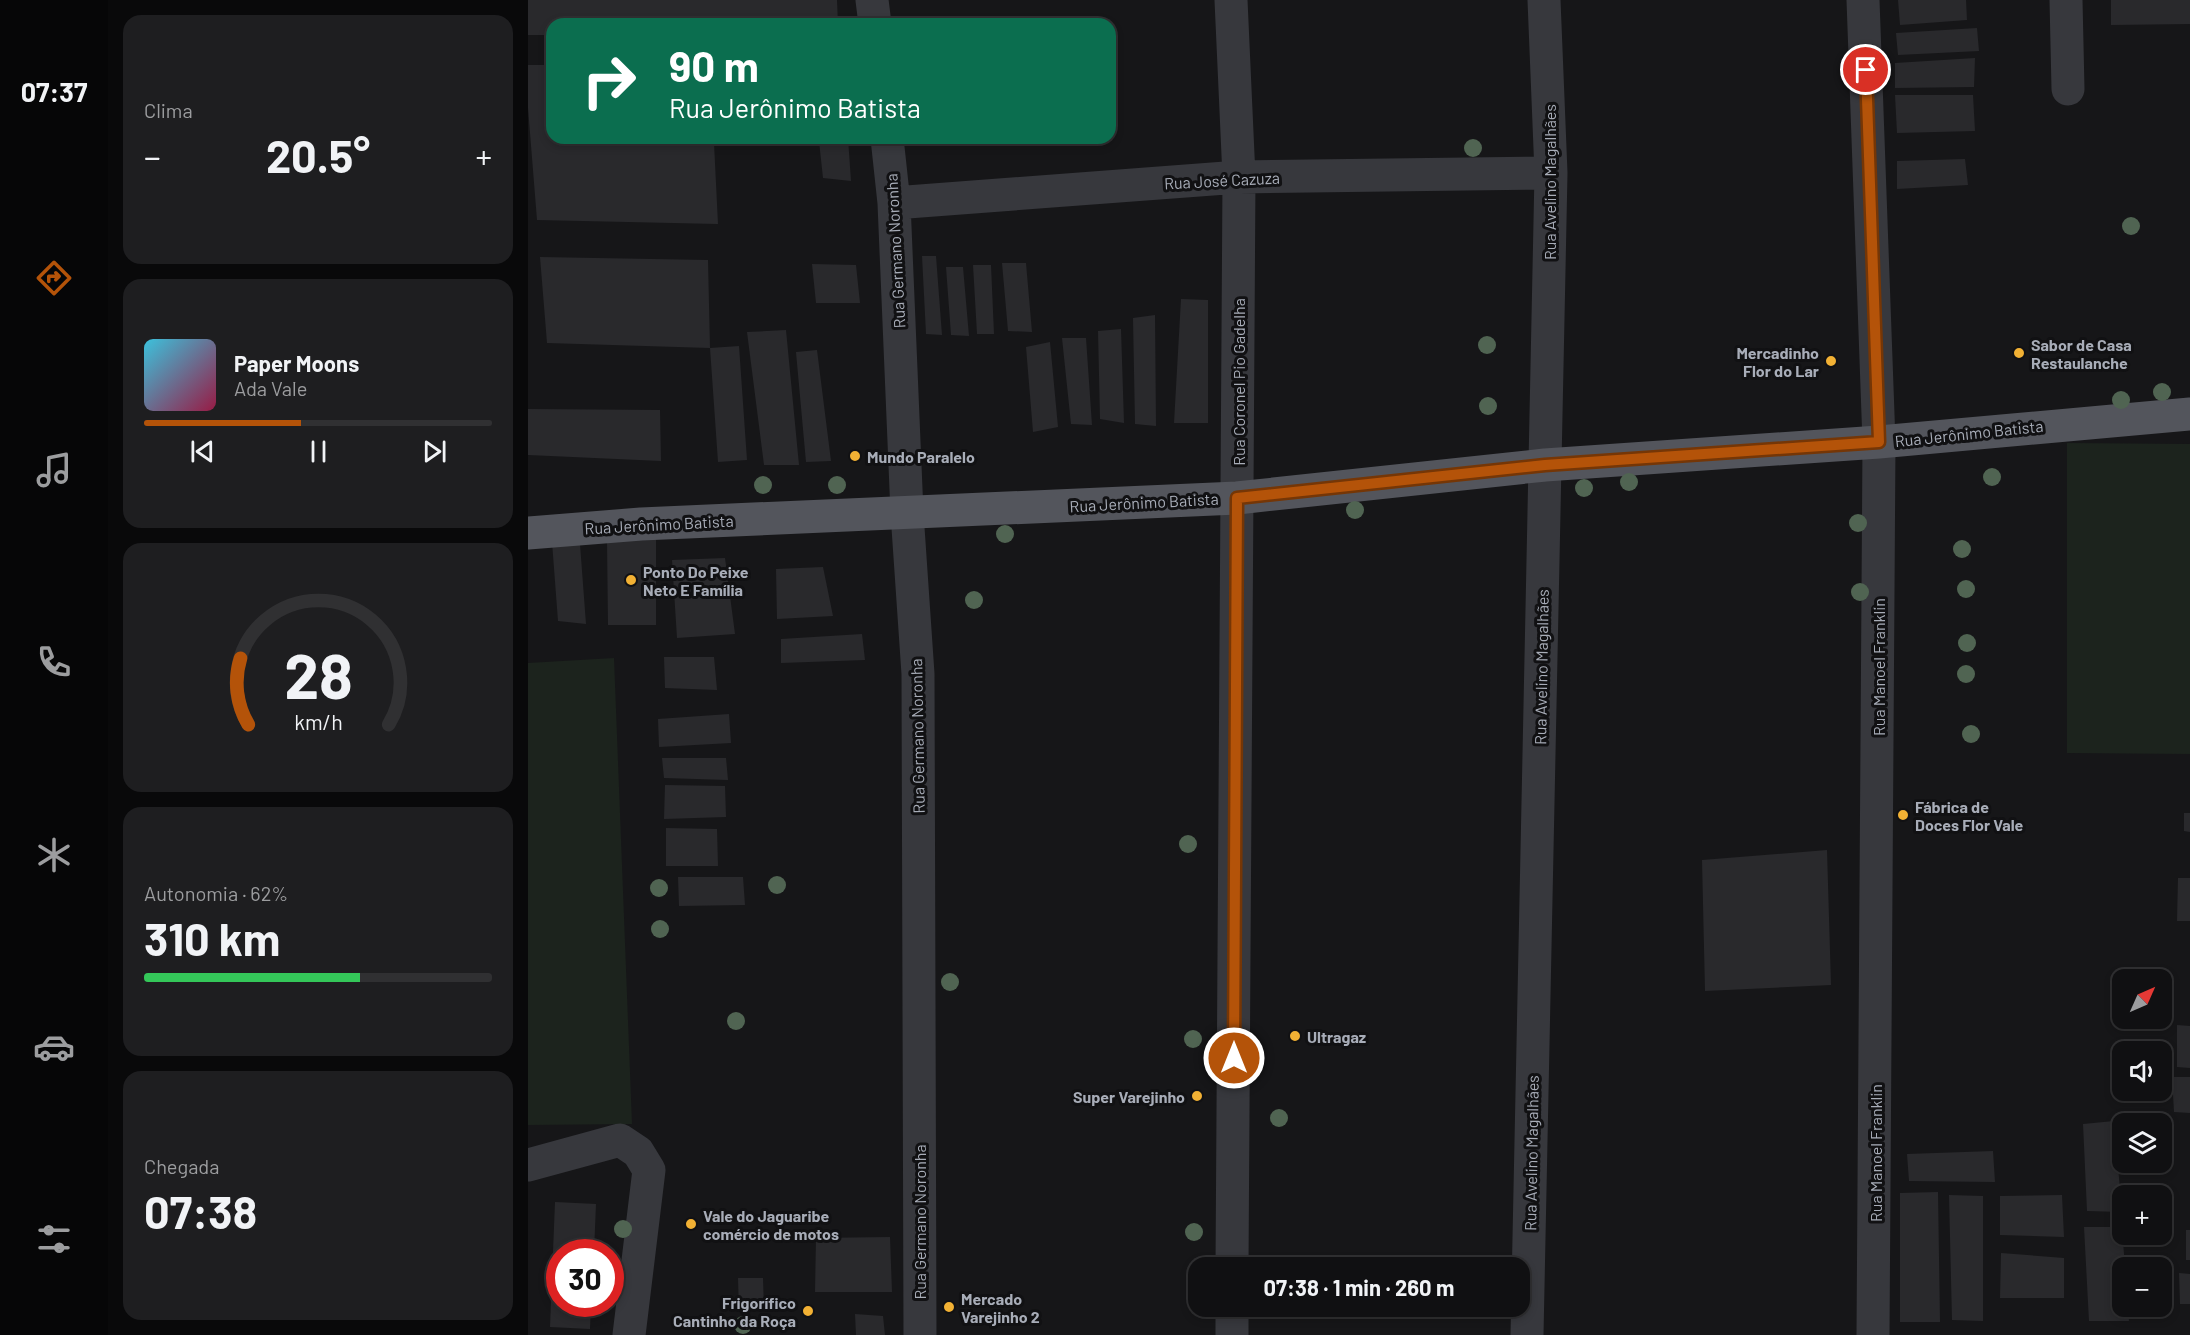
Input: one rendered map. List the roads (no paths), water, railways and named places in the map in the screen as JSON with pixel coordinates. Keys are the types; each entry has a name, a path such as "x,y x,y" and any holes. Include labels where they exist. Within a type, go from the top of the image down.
{"main road":[{"name":"Rua Jerônimo Batista","path":"528,533 641,524 1237,498 1545,465 1879,442 2190,414"}],"street":[{"path":"872,0 874,18"},
{"name":"Rua Coronel Pio Gadelha","path":"1231,0 1239,177 1232,1257"},
{"name":"Rua Avelino Magalhães","path":"1527,1335 1551,173 1544,0"},
{"name":"Rua Manoel Franklin","path":"1863,0 1879,442 1873,1335"},
{"path":"2067,0 2068,89"},
{"name":"Rua Germano Noronha","path":"888,144 894,203 907,513 918,674 920,1335"},
{"name":"Rua José Cazuza","path":"894,203 1239,177 1551,173"},
{"path":"528,1165 620,1140 638,1152 649,1170 629,1335"},
{"path":"1232,1317 1232,1335"}],"place":[{"name":"Sabor de Casa Restaulanche","path":"2019,353"},
{"name":"Mercadinho Flor do Lar","path":"1831,361"},
{"name":"Mundo Paralelo","path":"855,456"},
{"name":"Ponto Do Peixe Neto E Família","path":"631,580"},
{"name":"Fábrica de Doces Flor Vale","path":"1903,815"},
{"name":"Ultragaz","path":"1295,1036"},
{"name":"Super Varejinho","path":"1197,1096"},
{"name":"Vale do Jaguaribe comércio de motos","path":"691,1224"},
{"name":"Mercado Varejinho 2","path":"949,1307"},
{"name":"Frigorífico Cantinho da Roça","path":"808,1311"}]}
